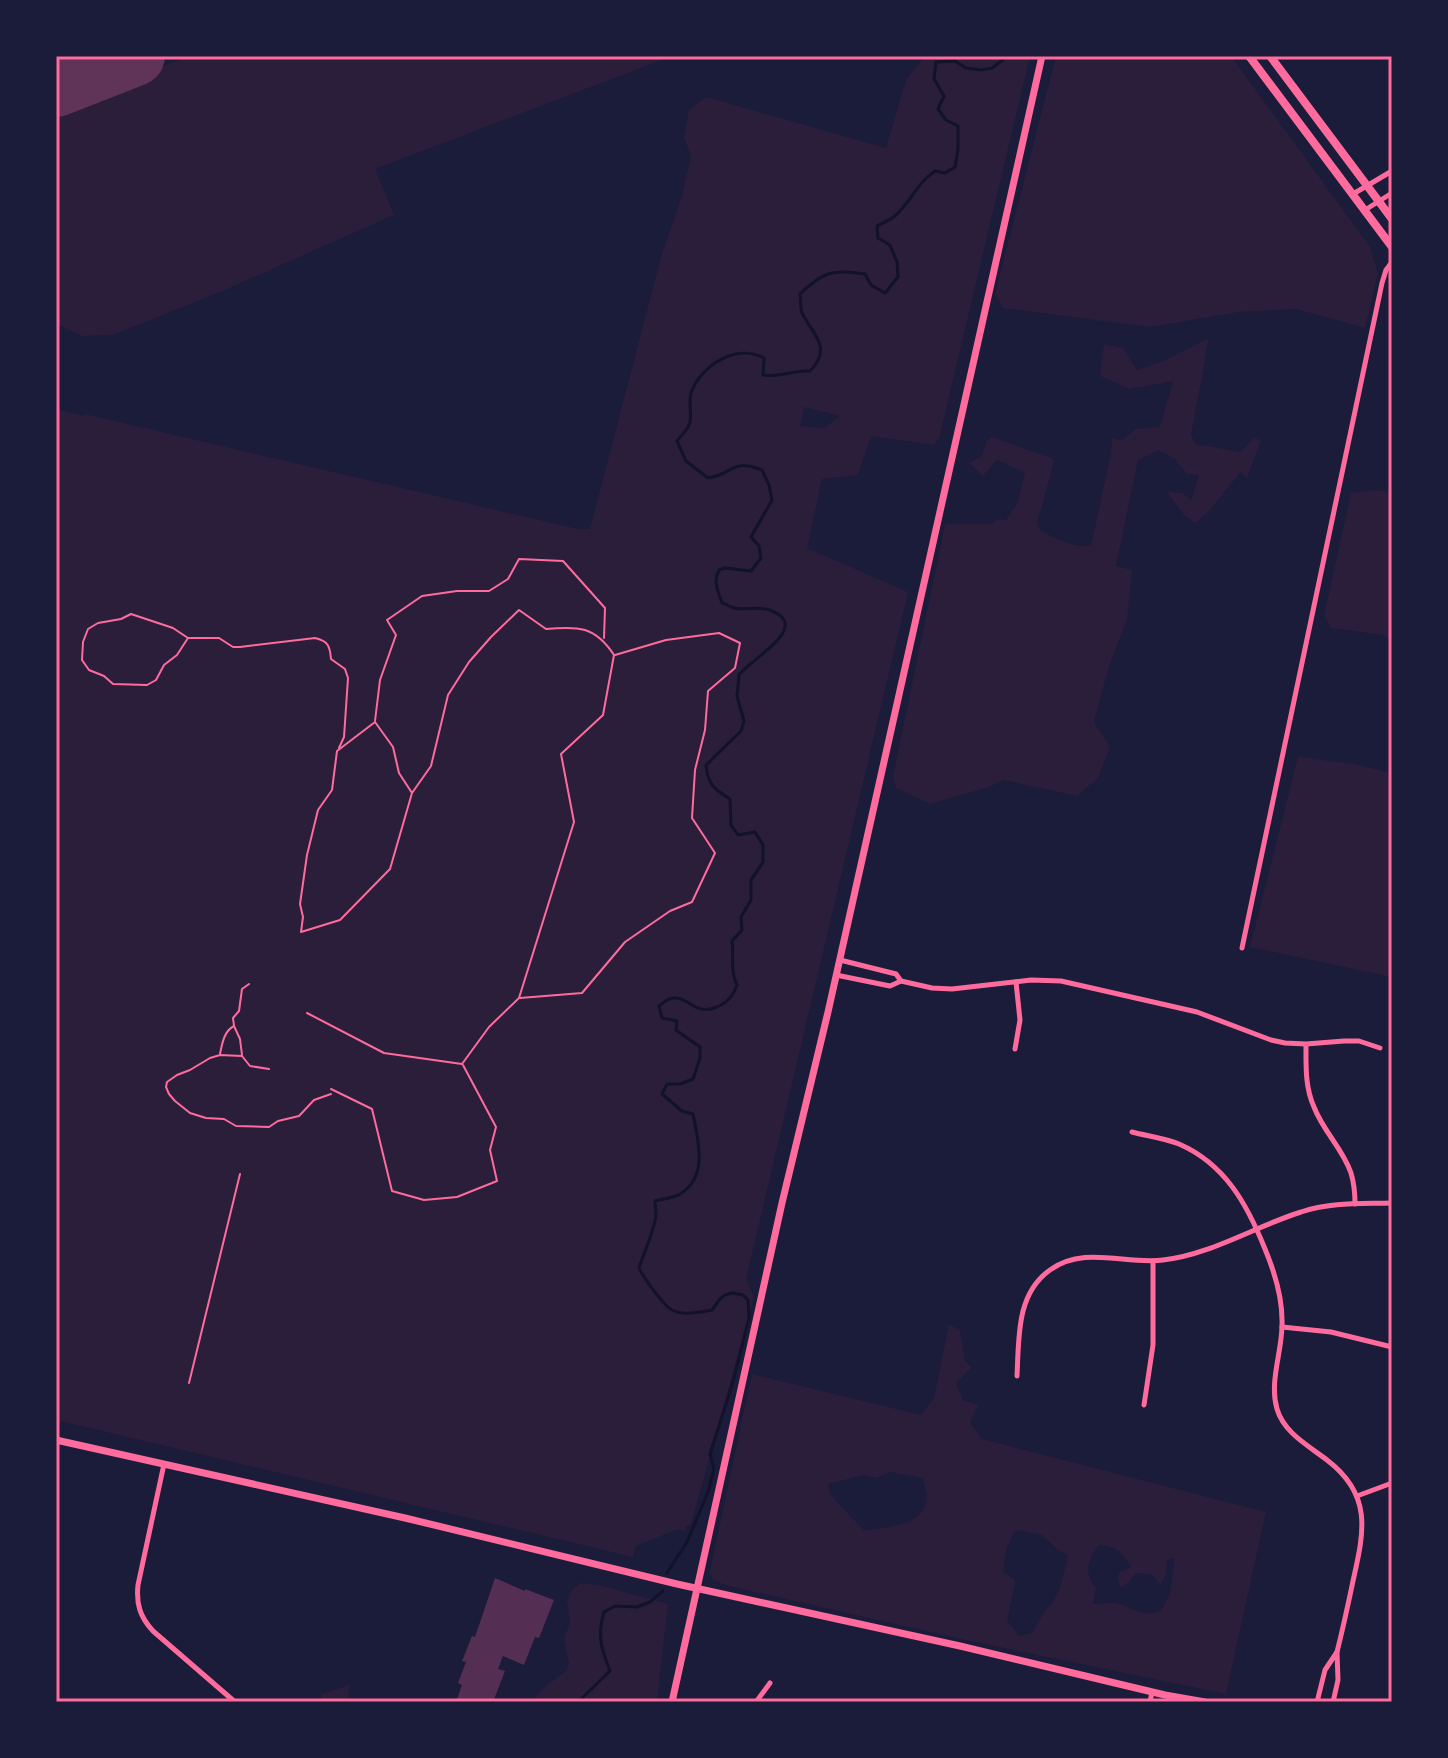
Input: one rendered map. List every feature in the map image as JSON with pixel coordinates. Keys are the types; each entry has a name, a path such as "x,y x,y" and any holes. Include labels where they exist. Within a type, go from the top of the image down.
{"main road":[{"path":"672,1702 1042,56"},
{"path":"1249,56 1392,247"},
{"path":"1270,56 1392,219"},
{"path":"56,1440 405,1518 696,1589 960,1646 1152,1692 1164,1698 1205,1702"}],"street":[{"path":"1353,194 1392,171"},
{"path":"1365,210 1392,193"},
{"path":"1242,948 1382,283 1392,262"},
{"path":"839,959 896,974 901,981"},
{"path":"835,975 890,986 901,981 943,989 1051,979 1197,1012 1271,1040 1306,1044 1359,1041 1380,1048"},
{"path":"1015,1049 1020,1020 1016,982"},
{"path":"1306,1044 1306,1076 1312,1103 1347,1163 1355,1204"},
{"path":"1132,1132 1180,1145 1220,1171 1239,1194 1257,1228 1280,1298 1282,1327 1275,1390 1281,1419 1290,1431 1338,1469 1357,1496 1363,1522 1361,1545 1337,1652 1338,1680 1333,1702"},
{"path":"1017,1376 1022,1313 1029,1295 1048,1271 1070,1260 1088,1257 1153,1261 1187,1256 1304,1211 1321,1207 1392,1203"},
{"path":"1144,1405 1153,1345 1153,1261"},
{"path":"1282,1327 1331,1332 1392,1347"},
{"path":"164,1464 138,1585 139,1610 153,1631 235,1702"},
{"path":"1357,1496 1392,1483"},
{"path":"1317,1702 1325,1670 1337,1652"},
{"path":"756,1702 770,1683"},
{"path":"1150,1702 1152,1692"}],"path":[{"path":"412,793 399,773 393,747 375,722 380,680 396,635 387,620 422,596 489,591 508,579 519,559 563,561 605,608 604,640"},
{"path":"188,638 177,655 164,665 156,680 147,685 113,684 89,670 82,660 83,642 88,629 131,614 173,628 188,638 219,638 233,647 315,638 324,640 330,646 331,659 345,669 348,678 344,737 337,751 332,790 318,810 307,855 300,904 303,917 301,932 340,920 390,869 412,793 431,766 448,695 469,662 519,610 546,629 576,627 604,640 614,655 603,715 561,754 574,822 519,998 489,1027 462,1064"},
{"path":"519,998 582,993 625,942 670,911 692,902 715,853 692,818 695,770 705,730 708,691 735,668 740,643 719,633 666,640 614,655"},
{"path":"337,751 375,722"},
{"path":"249,984 242,989 239,1011 233,1018 234,1026 240,1039 242,1056 250,1066 269,1069"},
{"path":"307,1013 384,1053 462,1064"},
{"path":"220,1055 226,1034 234,1026"},
{"path":"242,1056 220,1055 177,1075 167,1082 169,1094 190,1113 224,1119 236,1126 269,1127 278,1121 299,1116 314,1100 331,1092 372,1109 392,1191 424,1200 457,1197 497,1181 490,1150 496,1127 462,1064"},
{"path":"189,1383 240,1174"}],"shaded area":[{"path":"189,56 672,56 375,169 394,215 220,292 113,335 82,336 56,324 56,108"},
{"path":"1030,56 939,439 935,445 871,436 858,475 822,479 807,548 908,592 746,1279 754,1297 691,1524 686,1526 685,1531 678,1529 636,1546 633,1557 56,1420 56,409 578,529 590,529 661,257 682,196 691,156 684,138 689,110 706,97 886,148 906,80 924,57","holes":["804,407 840,416 824,428 800,426"]},
{"path":"1056,56 1231,56 1370,247 1378,273 1365,328 1296,309 1239,312 1150,327 1003,308 995,294"},
{"path":"1209,338 1191,435 1196,444 1241,452 1254,438 1261,440 1247,478 1241,472 1195,523 1184,515 1167,492 1182,493 1191,500 1199,475 1187,474 1175,459 1158,450 1138,460 1116,566 1132,570 1127,620 1109,666 1094,722 1110,747 1098,778 1077,796 1004,780 930,804 896,788 893,777 945,524 992,524 998,519 1006,520 1017,504 1025,473 997,460 983,476 969,463 982,456 986,442 992,437 1054,459 1037,523 1040,530 1058,539 1091,546 1112,438 1121,441 1136,429 1160,427 1173,381 1129,389 1100,376 1104,344 1123,348 1137,370"},
{"path":"1375,490 1392,492 1392,643 1383,635 1331,628 1324,616 1351,493"},
{"path":"1298,757 1354,764 1392,773 1392,977 1250,947"},
{"path":"949,1324 960,1331 965,1361 972,1367 956,1383 963,1400 978,1405 970,1422 982,1439 1266,1512 1226,1694 961,1639 713,1580 711,1566 752,1374 921,1415 934,1398","holes":["890,1472 923,1478 927,1495 925,1507 920,1514 903,1524 864,1530 831,1496 828,1484 864,1475 877,1478","1017,1530 1042,1535 1068,1556 1053,1602 1032,1633 1019,1636 1007,1620 1015,1584 1014,1579 1004,1572 1011,1538","1099,1545 1111,1547 1128,1562 1131,1567 1118,1576 1120,1588 1136,1573 1152,1575 1160,1584 1165,1577 1167,1560 1175,1558 1170,1594 1161,1611 1141,1613 1121,1604 1093,1604 1096,1588 1088,1566"]},
{"path":"581,1583 668,1604 657,1702 533,1702 542,1689 566,1671 569,1663 564,1637 570,1624 567,1601 572,1590"},
{"path":"349,1685 348,1702 320,1702 322,1694"}],"building":[{"path":"495,1578 554,1600 524,1665 503,1656 498,1669 505,1671 493,1702 463,1702 457,1699 462,1685 458,1683 466,1662 462,1661 472,1636 475,1637"}],"waterway":[{"path":"667,1573 687,1542 708,1492 714,1469 710,1454 749,1318 748,1300 743,1295 732,1293 720,1299 712,1310 676,1312 664,1303 639,1268 654,1226 655,1201 677,1195 689,1187 695,1178 699,1157 693,1114 682,1111 662,1094 667,1084 680,1084 693,1079 700,1047 676,1030 677,1021 662,1018 659,1006 668,999 676,998 702,1009 717,1007 727,1001 737,985 732,941 742,930 741,917 751,900 751,880 763,862 763,845 755,832 738,835 731,825 730,799 713,786 706,765 741,731 744,721 737,696 739,675 780,638 785,623 767,609 739,609 722,603 717,586 719,570 751,571 761,558 759,546 751,537 772,500 762,470 738,466 708,478 686,461 677,441 690,422 690,397 696,383 721,359 743,353 754,354 764,358 763,375 775,376 810,371 817,363 819,341 802,313 800,294 816,280 837,272 865,274 871,285 885,293 898,277 897,262 890,245 878,238 877,226 895,216 935,171 945,173 955,167 958,126 946,120 938,109 944,96 934,79 936,62 955,61 966,68 981,70 992,68 1008,56"},
{"path":"578,1702 610,1671 601,1642 604,1612 615,1606 637,1607 650,1602 663,1591"}],"runway":[{"path":"56,87 135,56"}]}
